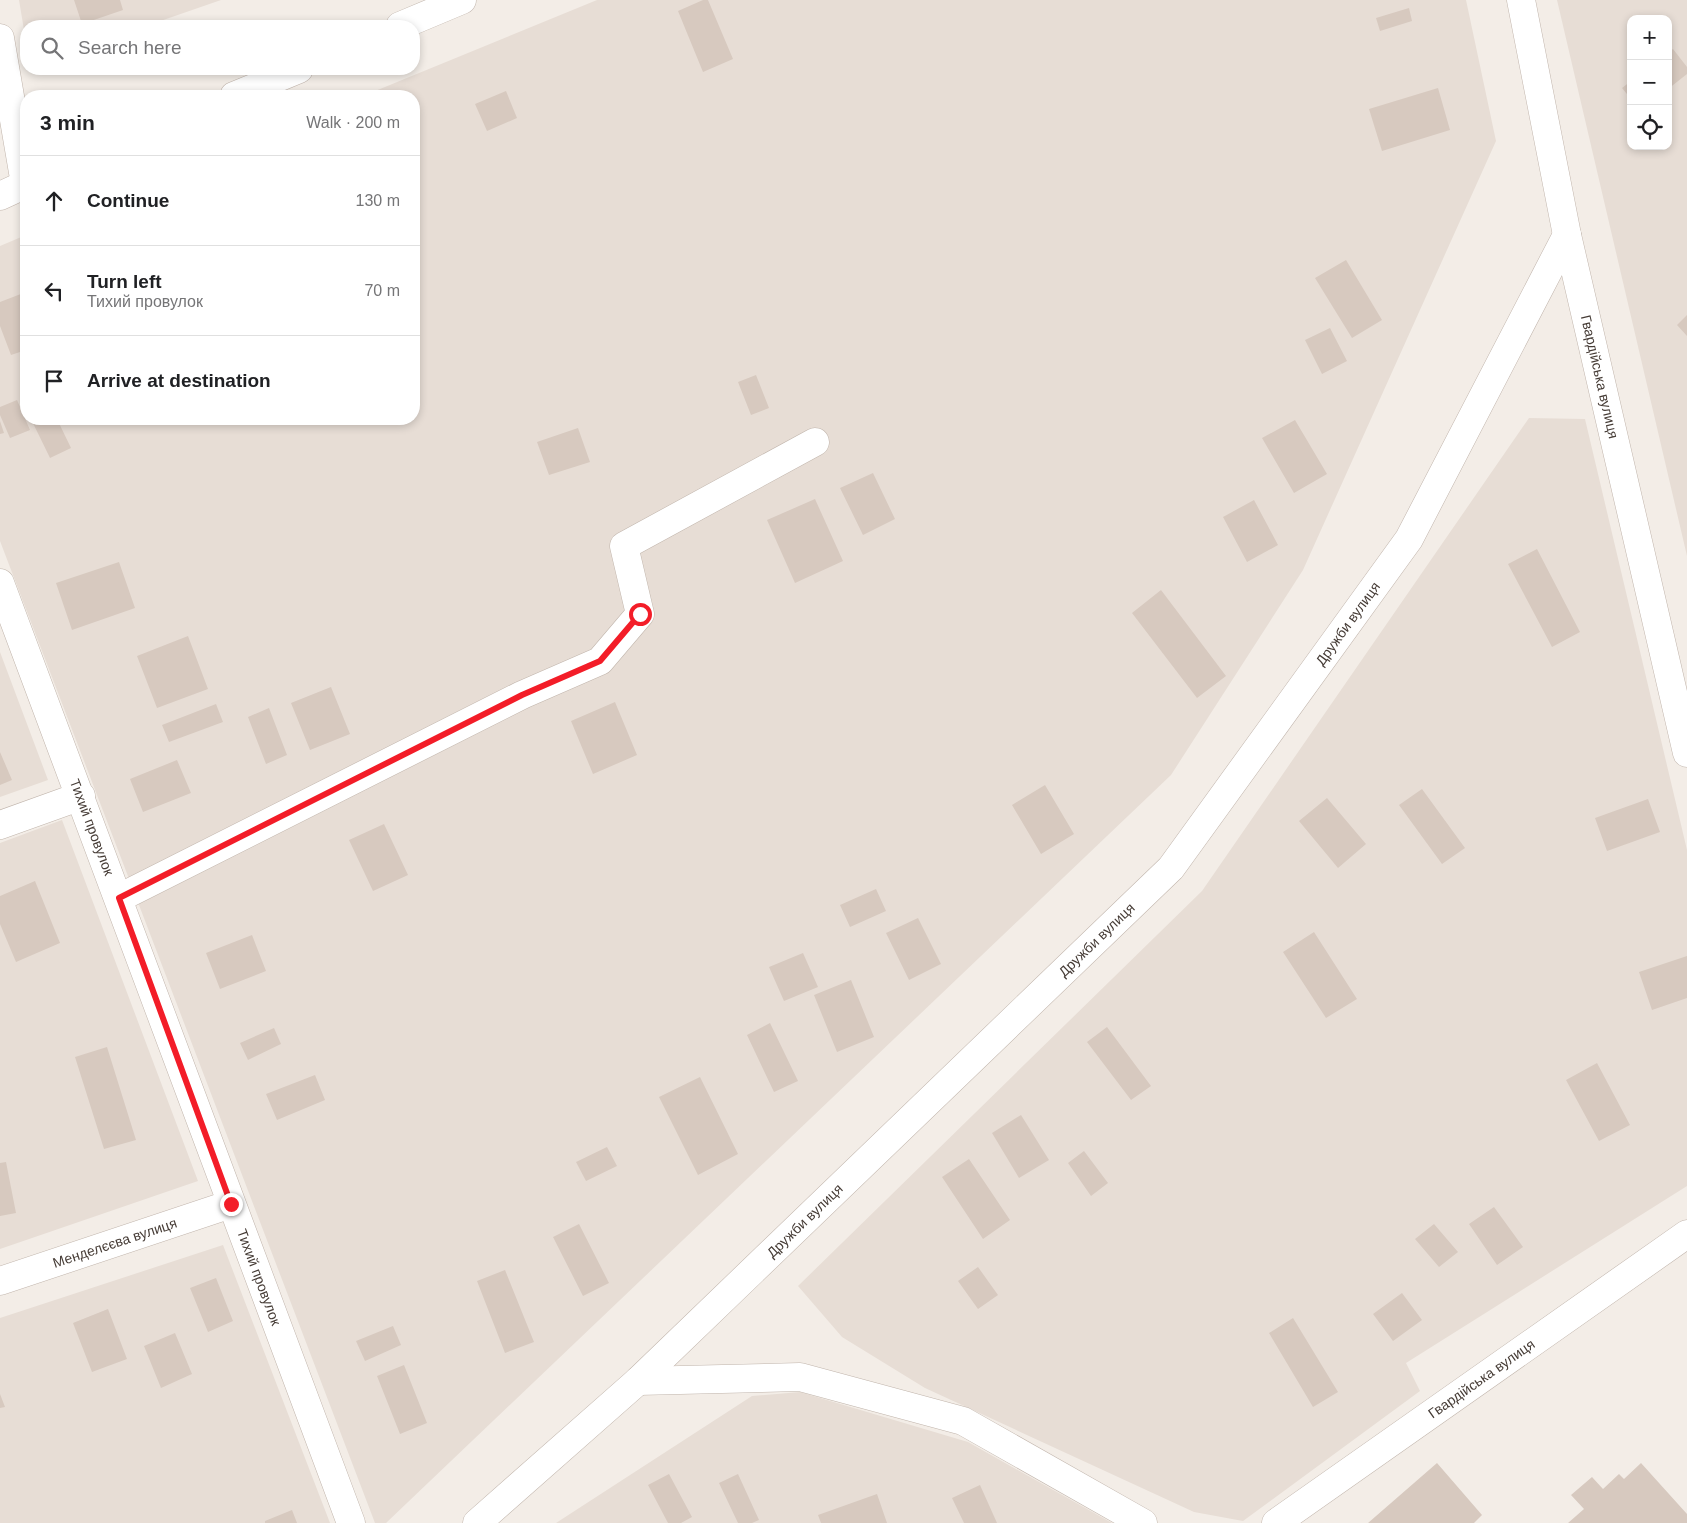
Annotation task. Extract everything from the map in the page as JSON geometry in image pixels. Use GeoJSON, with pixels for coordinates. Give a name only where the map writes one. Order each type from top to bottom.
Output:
{"type":"FeatureCollection","features":[{"type":"Feature","properties":{"kind":"street"},"geometry":{"type":"LineString","coordinates":[[414,20],[462,0]]}},
{"type":"Feature","properties":{"kind":"street","name":"Гвардійська вулиця"},"geometry":{"type":"LineString","coordinates":[[1521,0],[1567,235],[1687,753]]}},
{"type":"Feature","properties":{"kind":"street"},"geometry":{"type":"LineString","coordinates":[[0,38],[20,150]]}},
{"type":"Feature","properties":{"kind":"street"},"geometry":{"type":"LineString","coordinates":[[248,90],[285,75]]}},
{"type":"Feature","properties":{"kind":"street"},"geometry":{"type":"LineString","coordinates":[[0,196],[20,187]]}},
{"type":"Feature","properties":{"kind":"street","name":"Дружби вулиця"},"geometry":{"type":"LineString","coordinates":[[477,1523],[638,1381],[1170,868],[1409,539],[1567,235]]}},
{"type":"Feature","properties":{"kind":"street"},"geometry":{"type":"LineString","coordinates":[[119,898],[522,695],[600,661],[640,614],[624,546],[815,442]]}},
{"type":"Feature","properties":{"kind":"street","name":"Тихий провулок"},"geometry":{"type":"LineString","coordinates":[[0,583],[351,1523]]}},
{"type":"Feature","properties":{"kind":"street"},"geometry":{"type":"LineString","coordinates":[[0,825],[81,796]]}},
{"type":"Feature","properties":{"kind":"street","name":"Менделєєва вулиця"},"geometry":{"type":"LineString","coordinates":[[0,1282],[231,1204]]}},
{"type":"Feature","properties":{"kind":"street","name":"Гвардійська вулиця"},"geometry":{"type":"LineString","coordinates":[[1276,1523],[1687,1234]]}},
{"type":"Feature","properties":{"kind":"street"},"geometry":{"type":"LineString","coordinates":[[638,1381],[800,1377],[963,1421],[1143,1523]]}},
{"type":"Feature","properties":{"kind":"shaded area"},"geometry":{"type":"Polygon","coordinates":[[[19,0],[221,0],[163,20],[22,20],[19,0]]]}},
{"type":"Feature","properties":{"kind":"shaded area"},"geometry":{"type":"Polygon","coordinates":[[[597,0],[1466,0],[1496,141],[1303,570],[1171,775],[386,1523],[375,1523],[0,541],[0,246],[20,238],[20,425],[420,425],[420,90],[378,90],[414,75],[420,75],[420,73],[597,0]]]}},
{"type":"Feature","properties":{"kind":"shaded area"},"geometry":{"type":"Polygon","coordinates":[[[1557,0],[1687,0],[1687,556],[1557,0]]]}},
{"type":"Feature","properties":{"kind":"shaded area"},"geometry":{"type":"Polygon","coordinates":[[[1529,418],[1585,419],[1687,850],[1687,1186],[1406,1363],[1420,1391],[1243,1521],[1194,1512],[925,1388],[842,1337],[798,1286],[1202,891],[1529,418]]]}},
{"type":"Feature","properties":{"kind":"shaded area"},"geometry":{"type":"Polygon","coordinates":[[[0,652],[48,780],[0,797],[0,652]]]}},
{"type":"Feature","properties":{"kind":"shaded area"},"geometry":{"type":"Polygon","coordinates":[[[62,820],[198,1181],[0,1249],[0,843],[62,820]]]}},
{"type":"Feature","properties":{"kind":"shaded area"},"geometry":{"type":"Polygon","coordinates":[[[223,1245],[330,1523],[0,1523],[0,1318],[223,1245]]]}},
{"type":"Feature","properties":{"kind":"shaded area"},"geometry":{"type":"Polygon","coordinates":[[[800,1392],[968,1442],[1112,1523],[556,1523],[752,1396],[800,1392]]]}},
{"type":"Feature","properties":{"kind":"building"},"geometry":{"type":"Polygon","coordinates":[[[74,0],[120,0],[123,10],[94,20],[81,20],[74,0]]]}},
{"type":"Feature","properties":{"kind":"building"},"geometry":{"type":"Polygon","coordinates":[[[703,0],[708,0],[733,59],[703,72],[678,11],[703,0]]]}},
{"type":"Feature","properties":{"kind":"building"},"geometry":{"type":"Polygon","coordinates":[[[1409,8],[1412,21],[1380,31],[1376,18],[1409,8]]]}},
{"type":"Feature","properties":{"kind":"building"},"geometry":{"type":"Polygon","coordinates":[[[1672,50],[1687,67],[1687,74],[1672,86],[1672,60],[1672,50]]]}},
{"type":"Feature","properties":{"kind":"building"},"geometry":{"type":"Polygon","coordinates":[[[1627,84],[1627,94],[1622,88],[1627,84]]]}},
{"type":"Feature","properties":{"kind":"building"},"geometry":{"type":"Polygon","coordinates":[[[1438,88],[1450,130],[1382,151],[1369,109],[1438,88]]]}},
{"type":"Feature","properties":{"kind":"building"},"geometry":{"type":"Polygon","coordinates":[[[506,91],[517,118],[487,131],[475,104],[506,91]]]}},
{"type":"Feature","properties":{"kind":"building"},"geometry":{"type":"Polygon","coordinates":[[[1346,260],[1382,320],[1352,338],[1315,278],[1346,260]]]}},
{"type":"Feature","properties":{"kind":"building"},"geometry":{"type":"Polygon","coordinates":[[[20,294],[20,352],[11,355],[0,326],[0,302],[20,294]]]}},
{"type":"Feature","properties":{"kind":"building"},"geometry":{"type":"Polygon","coordinates":[[[1687,315],[1687,336],[1677,325],[1687,315]]]}},
{"type":"Feature","properties":{"kind":"building"},"geometry":{"type":"Polygon","coordinates":[[[1330,328],[1347,361],[1322,374],[1305,340],[1330,328]]]}},
{"type":"Feature","properties":{"kind":"building"},"geometry":{"type":"Polygon","coordinates":[[[756,375],[769,408],[751,415],[738,382],[756,375]]]}},
{"type":"Feature","properties":{"kind":"building"},"geometry":{"type":"Polygon","coordinates":[[[17,400],[20,407],[20,425],[28,425],[30,430],[10,438],[0,415],[0,407],[17,400]]]}},
{"type":"Feature","properties":{"kind":"building"},"geometry":{"type":"Polygon","coordinates":[[[1295,420],[1327,474],[1294,493],[1262,438],[1295,420]]]}},
{"type":"Feature","properties":{"kind":"building"},"geometry":{"type":"Polygon","coordinates":[[[0,421],[4,433],[0,434],[0,421]]]}},
{"type":"Feature","properties":{"kind":"building"},"geometry":{"type":"Polygon","coordinates":[[[34,425],[60,425],[71,448],[50,458],[34,425]]]}},
{"type":"Feature","properties":{"kind":"building"},"geometry":{"type":"Polygon","coordinates":[[[578,428],[590,462],[549,475],[537,442],[578,428]]]}},
{"type":"Feature","properties":{"kind":"building"},"geometry":{"type":"Polygon","coordinates":[[[873,473],[895,519],[863,535],[840,488],[873,473]]]}},
{"type":"Feature","properties":{"kind":"building"},"geometry":{"type":"Polygon","coordinates":[[[815,499],[843,561],[795,583],[767,520],[815,499]]]}},
{"type":"Feature","properties":{"kind":"building"},"geometry":{"type":"Polygon","coordinates":[[[1254,500],[1278,545],[1247,562],[1223,517],[1254,500]]]}},
{"type":"Feature","properties":{"kind":"building"},"geometry":{"type":"Polygon","coordinates":[[[1537,549],[1580,632],[1552,647],[1508,564],[1537,549]]]}},
{"type":"Feature","properties":{"kind":"building"},"geometry":{"type":"Polygon","coordinates":[[[119,562],[135,608],[72,630],[56,583],[119,562]]]}},
{"type":"Feature","properties":{"kind":"building"},"geometry":{"type":"Polygon","coordinates":[[[1161,590],[1226,676],[1197,698],[1132,613],[1161,590]]]}},
{"type":"Feature","properties":{"kind":"building"},"geometry":{"type":"Polygon","coordinates":[[[188,636],[208,689],[157,708],[137,656],[188,636]]]}},
{"type":"Feature","properties":{"kind":"building"},"geometry":{"type":"Polygon","coordinates":[[[331,687],[350,734],[310,750],[291,703],[331,687]]]}},
{"type":"Feature","properties":{"kind":"building"},"geometry":{"type":"Polygon","coordinates":[[[615,702],[637,755],[593,774],[571,721],[615,702]]]}},
{"type":"Feature","properties":{"kind":"building"},"geometry":{"type":"Polygon","coordinates":[[[216,704],[223,722],[169,742],[162,725],[216,704]]]}},
{"type":"Feature","properties":{"kind":"building"},"geometry":{"type":"Polygon","coordinates":[[[269,708],[287,755],[266,764],[248,717],[269,708]]]}},
{"type":"Feature","properties":{"kind":"building"},"geometry":{"type":"Polygon","coordinates":[[[0,752],[12,780],[0,785],[0,752]]]}},
{"type":"Feature","properties":{"kind":"building"},"geometry":{"type":"Polygon","coordinates":[[[177,760],[191,793],[143,812],[130,779],[177,760]]]}},
{"type":"Feature","properties":{"kind":"building"},"geometry":{"type":"Polygon","coordinates":[[[1045,785],[1074,834],[1041,854],[1012,805],[1045,785]]]}},
{"type":"Feature","properties":{"kind":"building"},"geometry":{"type":"Polygon","coordinates":[[[1422,789],[1465,848],[1442,864],[1399,805],[1422,789]]]}},
{"type":"Feature","properties":{"kind":"building"},"geometry":{"type":"Polygon","coordinates":[[[1327,798],[1366,844],[1338,868],[1299,821],[1327,798]]]}},
{"type":"Feature","properties":{"kind":"building"},"geometry":{"type":"Polygon","coordinates":[[[1648,799],[1660,832],[1607,851],[1595,818],[1648,799]]]}},
{"type":"Feature","properties":{"kind":"building"},"geometry":{"type":"Polygon","coordinates":[[[384,824],[408,875],[373,891],[349,840],[384,824]]]}},
{"type":"Feature","properties":{"kind":"building"},"geometry":{"type":"Polygon","coordinates":[[[35,881],[60,943],[16,962],[0,924],[0,896],[35,881]]]}},
{"type":"Feature","properties":{"kind":"building"},"geometry":{"type":"Polygon","coordinates":[[[876,889],[886,911],[850,927],[840,905],[876,889]]]}},
{"type":"Feature","properties":{"kind":"building"},"geometry":{"type":"Polygon","coordinates":[[[918,918],[941,964],[909,980],[886,933],[918,918]]]}},
{"type":"Feature","properties":{"kind":"building"},"geometry":{"type":"Polygon","coordinates":[[[1314,932],[1357,999],[1326,1018],[1283,952],[1314,932]]]}},
{"type":"Feature","properties":{"kind":"building"},"geometry":{"type":"Polygon","coordinates":[[[252,935],[266,971],[220,989],[206,953],[252,935]]]}},
{"type":"Feature","properties":{"kind":"building"},"geometry":{"type":"Polygon","coordinates":[[[803,953],[818,987],[784,1001],[769,967],[803,953]]]}},
{"type":"Feature","properties":{"kind":"building"},"geometry":{"type":"Polygon","coordinates":[[[1687,956],[1687,998],[1652,1010],[1639,972],[1687,956]]]}},
{"type":"Feature","properties":{"kind":"building"},"geometry":{"type":"Polygon","coordinates":[[[851,980],[874,1037],[837,1052],[814,995],[851,980]]]}},
{"type":"Feature","properties":{"kind":"building"},"geometry":{"type":"Polygon","coordinates":[[[770,1023],[798,1081],[774,1092],[747,1035],[770,1023]]]}},
{"type":"Feature","properties":{"kind":"building"},"geometry":{"type":"Polygon","coordinates":[[[1107,1027],[1151,1086],[1131,1100],[1087,1042],[1107,1027]]]}},
{"type":"Feature","properties":{"kind":"building"},"geometry":{"type":"Polygon","coordinates":[[[274,1028],[281,1044],[248,1060],[240,1043],[274,1028]]]}},
{"type":"Feature","properties":{"kind":"building"},"geometry":{"type":"Polygon","coordinates":[[[107,1047],[136,1140],[104,1149],[75,1057],[107,1047]]]}},
{"type":"Feature","properties":{"kind":"building"},"geometry":{"type":"Polygon","coordinates":[[[1597,1063],[1630,1125],[1599,1141],[1566,1080],[1597,1063]]]}},
{"type":"Feature","properties":{"kind":"building"},"geometry":{"type":"Polygon","coordinates":[[[315,1075],[325,1100],[277,1120],[266,1094],[315,1075]]]}},
{"type":"Feature","properties":{"kind":"building"},"geometry":{"type":"Polygon","coordinates":[[[700,1077],[738,1154],[698,1175],[659,1097],[700,1077]]]}},
{"type":"Feature","properties":{"kind":"building"},"geometry":{"type":"Polygon","coordinates":[[[1021,1115],[1049,1160],[1019,1178],[992,1133],[1021,1115]]]}},
{"type":"Feature","properties":{"kind":"building"},"geometry":{"type":"Polygon","coordinates":[[[607,1147],[617,1166],[586,1181],[576,1162],[607,1147]]]}},
{"type":"Feature","properties":{"kind":"building"},"geometry":{"type":"Polygon","coordinates":[[[1084,1151],[1108,1183],[1091,1196],[1068,1163],[1084,1151]]]}},
{"type":"Feature","properties":{"kind":"building"},"geometry":{"type":"Polygon","coordinates":[[[969,1159],[1010,1220],[983,1239],[942,1177],[969,1159]]]}},
{"type":"Feature","properties":{"kind":"building"},"geometry":{"type":"Polygon","coordinates":[[[6,1162],[16,1213],[0,1216],[0,1163],[6,1162]]]}},
{"type":"Feature","properties":{"kind":"building"},"geometry":{"type":"Polygon","coordinates":[[[1494,1207],[1523,1247],[1497,1265],[1469,1224],[1494,1207]]]}},
{"type":"Feature","properties":{"kind":"building"},"geometry":{"type":"Polygon","coordinates":[[[579,1224],[609,1283],[583,1296],[553,1237],[579,1224]]]}},
{"type":"Feature","properties":{"kind":"building"},"geometry":{"type":"Polygon","coordinates":[[[1434,1224],[1458,1252],[1439,1267],[1415,1239],[1434,1224]]]}},
{"type":"Feature","properties":{"kind":"building"},"geometry":{"type":"Polygon","coordinates":[[[978,1267],[998,1295],[978,1309],[958,1281],[978,1267]]]}},
{"type":"Feature","properties":{"kind":"building"},"geometry":{"type":"Polygon","coordinates":[[[505,1270],[534,1342],[505,1353],[477,1281],[505,1270]]]}},
{"type":"Feature","properties":{"kind":"building"},"geometry":{"type":"Polygon","coordinates":[[[216,1278],[233,1321],[208,1332],[190,1288],[216,1278]]]}},
{"type":"Feature","properties":{"kind":"building"},"geometry":{"type":"Polygon","coordinates":[[[1402,1293],[1422,1320],[1393,1341],[1373,1314],[1402,1293]]]}},
{"type":"Feature","properties":{"kind":"building"},"geometry":{"type":"Polygon","coordinates":[[[108,1309],[127,1359],[92,1372],[73,1323],[108,1309]]]}},
{"type":"Feature","properties":{"kind":"building"},"geometry":{"type":"Polygon","coordinates":[[[1293,1318],[1338,1392],[1313,1407],[1269,1333],[1293,1318]]]}},
{"type":"Feature","properties":{"kind":"building"},"geometry":{"type":"Polygon","coordinates":[[[393,1326],[401,1345],[365,1361],[356,1341],[393,1326]]]}},
{"type":"Feature","properties":{"kind":"building"},"geometry":{"type":"Polygon","coordinates":[[[175,1333],[192,1374],[161,1388],[144,1346],[175,1333]]]}},
{"type":"Feature","properties":{"kind":"building"},"geometry":{"type":"Polygon","coordinates":[[[404,1365],[427,1423],[400,1434],[377,1376],[404,1365]]]}},
{"type":"Feature","properties":{"kind":"building"},"geometry":{"type":"Polygon","coordinates":[[[0,1394],[5,1407],[0,1408],[0,1394]]]}},
{"type":"Feature","properties":{"kind":"building"},"geometry":{"type":"Polygon","coordinates":[[[1437,1463],[1482,1515],[1474,1523],[1368,1523],[1437,1463]]]}},
{"type":"Feature","properties":{"kind":"building"},"geometry":{"type":"Polygon","coordinates":[[[1641,1463],[1687,1514],[1687,1523],[1568,1523],[1584,1509],[1571,1495],[1592,1477],[1603,1489],[1619,1474],[1624,1479],[1641,1463]]]}},
{"type":"Feature","properties":{"kind":"building"},"geometry":{"type":"Polygon","coordinates":[[[669,1474],[692,1517],[681,1523],[668,1523],[648,1485],[669,1474]]]}},
{"type":"Feature","properties":{"kind":"building"},"geometry":{"type":"Polygon","coordinates":[[[738,1474],[759,1520],[752,1523],[738,1523],[719,1483],[738,1474]]]}},
{"type":"Feature","properties":{"kind":"building"},"geometry":{"type":"Polygon","coordinates":[[[980,1485],[997,1523],[964,1523],[952,1498],[980,1485]]]}},
{"type":"Feature","properties":{"kind":"building"},"geometry":{"type":"Polygon","coordinates":[[[877,1494],[887,1523],[821,1523],[818,1515],[877,1494]]]}},
{"type":"Feature","properties":{"kind":"building"},"geometry":{"type":"Polygon","coordinates":[[[292,1510],[297,1523],[265,1523],[265,1521],[292,1510]]]}},
{"type":"Feature","properties":{"kind":"route"},"geometry":{"type":"LineString","coordinates":[[231,1204],[119,898],[522,695],[600,661],[640,614]]}}]}
